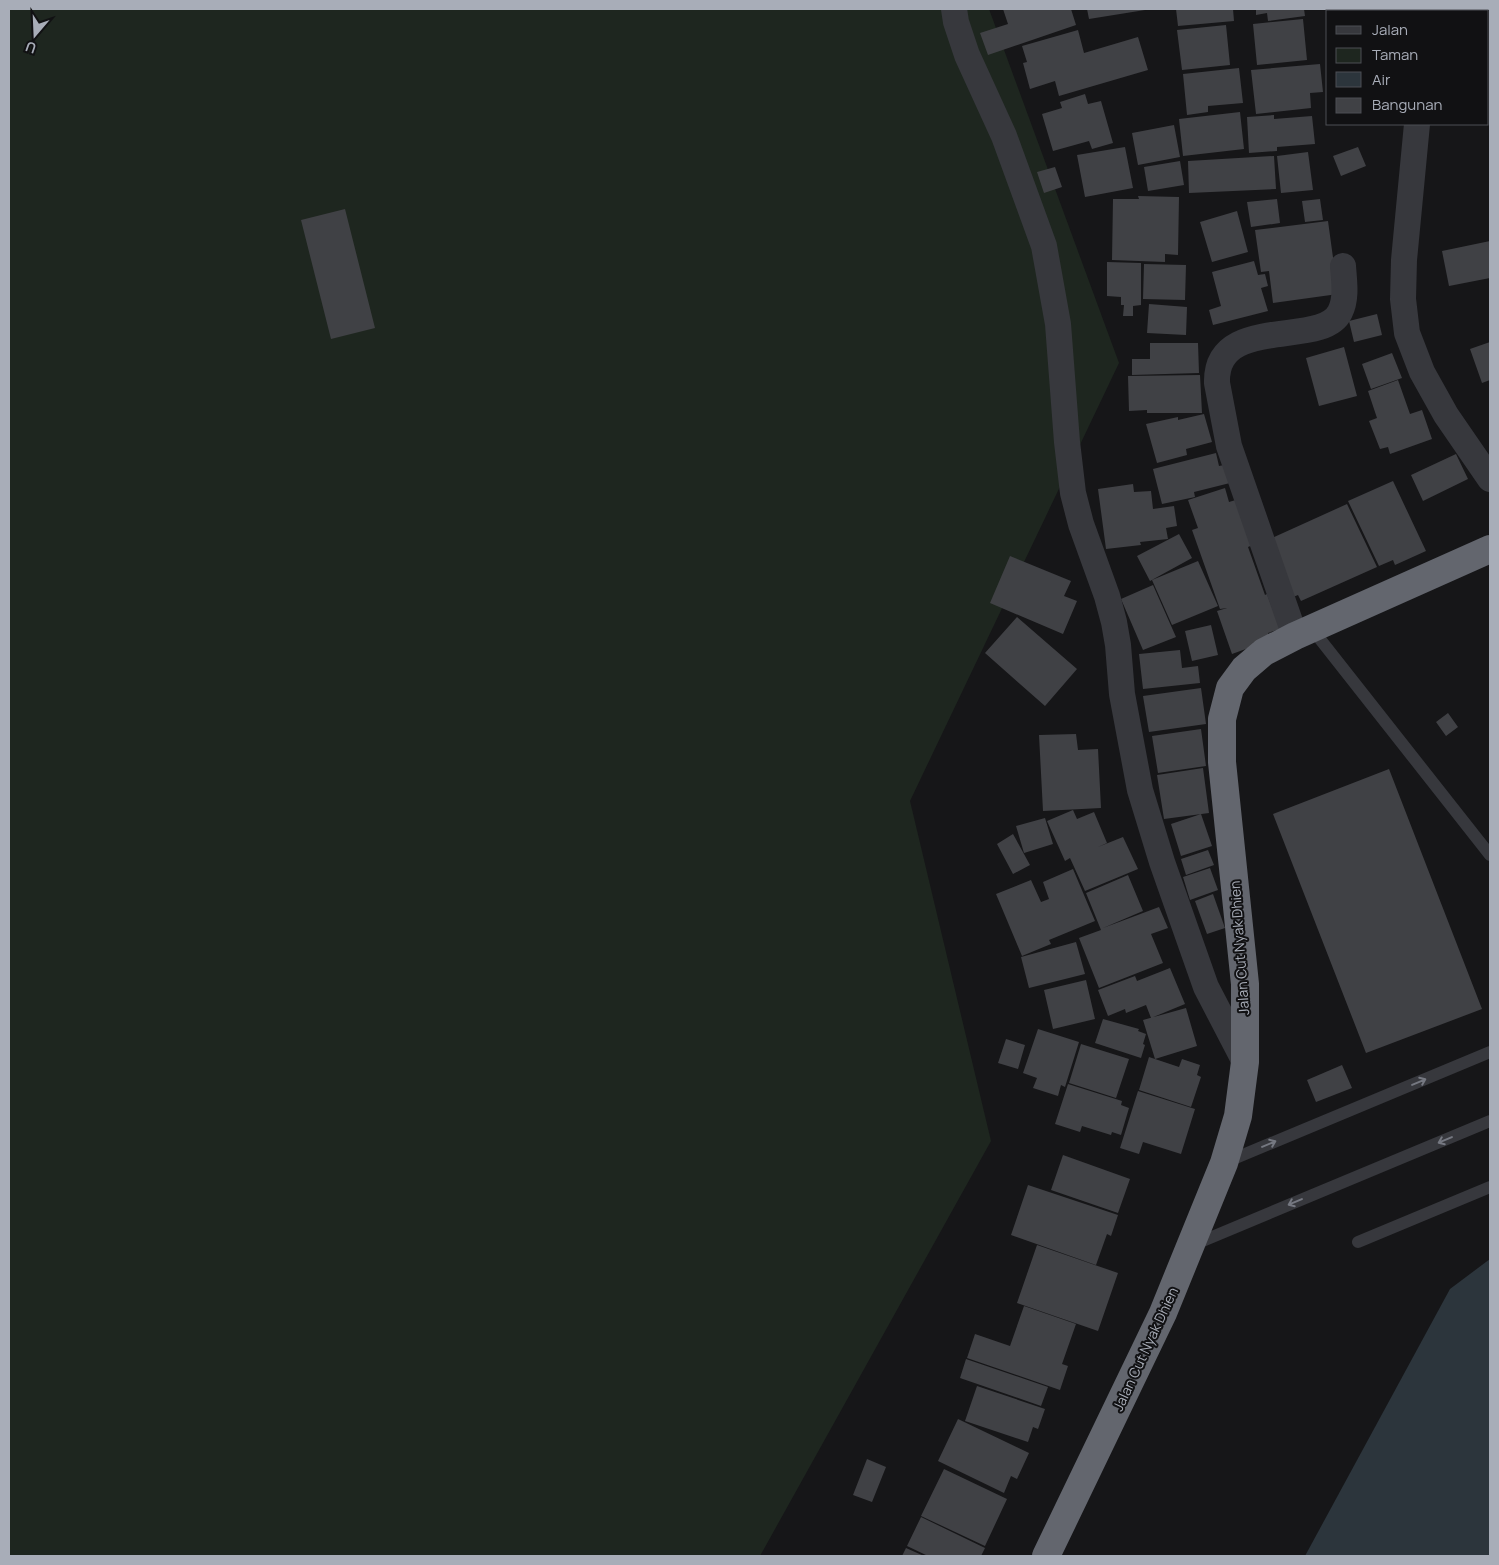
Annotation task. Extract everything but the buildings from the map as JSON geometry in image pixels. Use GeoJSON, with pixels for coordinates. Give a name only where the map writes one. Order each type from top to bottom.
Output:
{"type":"FeatureCollection","features":[{"type":"Feature","properties":{"kind":"highway","name":"Jalan Cut Nyak Dhien"},"geometry":{"type":"LineString","coordinates":[[1046,1556],[1163,1313],[1224,1163],[1238,1116],[1245,1062],[1245,984],[1222,762],[1222,719],[1230,688],[1244,669],[1264,652],[1490,549]]}},
{"type":"Feature","properties":{"kind":"street"},"geometry":{"type":"LineString","coordinates":[[954,9],[956,22],[967,55],[1004,136],[1044,246],[1058,324],[1073,493],[1081,524],[1107,596],[1114,622],[1122,694],[1140,790],[1162,862],[1206,987],[1245,1062]]}},
{"type":"Feature","properties":{"kind":"street"},"geometry":{"type":"LineString","coordinates":[[1417,125],[1402,299],[1407,332],[1422,372],[1446,415],[1490,480]]}},
{"type":"Feature","properties":{"kind":"street"},"geometry":{"type":"LineString","coordinates":[[1304,633],[1228,446],[1216,374],[1220,362],[1239,343],[1271,334],[1319,328],[1331,323],[1340,312],[1344,297],[1343,266]]}},
{"type":"Feature","properties":{"kind":"lane"},"geometry":{"type":"LineString","coordinates":[[1304,633],[1490,855]]}},
{"type":"Feature","properties":{"kind":"lane"},"geometry":{"type":"LineString","coordinates":[[1224,1163],[1490,1052]]}},
{"type":"Feature","properties":{"kind":"lane"},"geometry":{"type":"LineString","coordinates":[[1191,1246],[1490,1121]]}},
{"type":"Feature","properties":{"kind":"lane"},"geometry":{"type":"LineString","coordinates":[[1358,1242],[1490,1187]]}},
{"type":"Feature","properties":{"kind":"green space"},"geometry":{"type":"Polygon","coordinates":[[[9,9],[989,9],[1119,363],[910,801],[991,1141],[760,1556],[9,1556],[9,9]]]}},
{"type":"Feature","properties":{"kind":"water"},"geometry":{"type":"Polygon","coordinates":[[[1490,1259],[1490,1556],[1305,1556],[1450,1289],[1490,1259]]]}}]}
